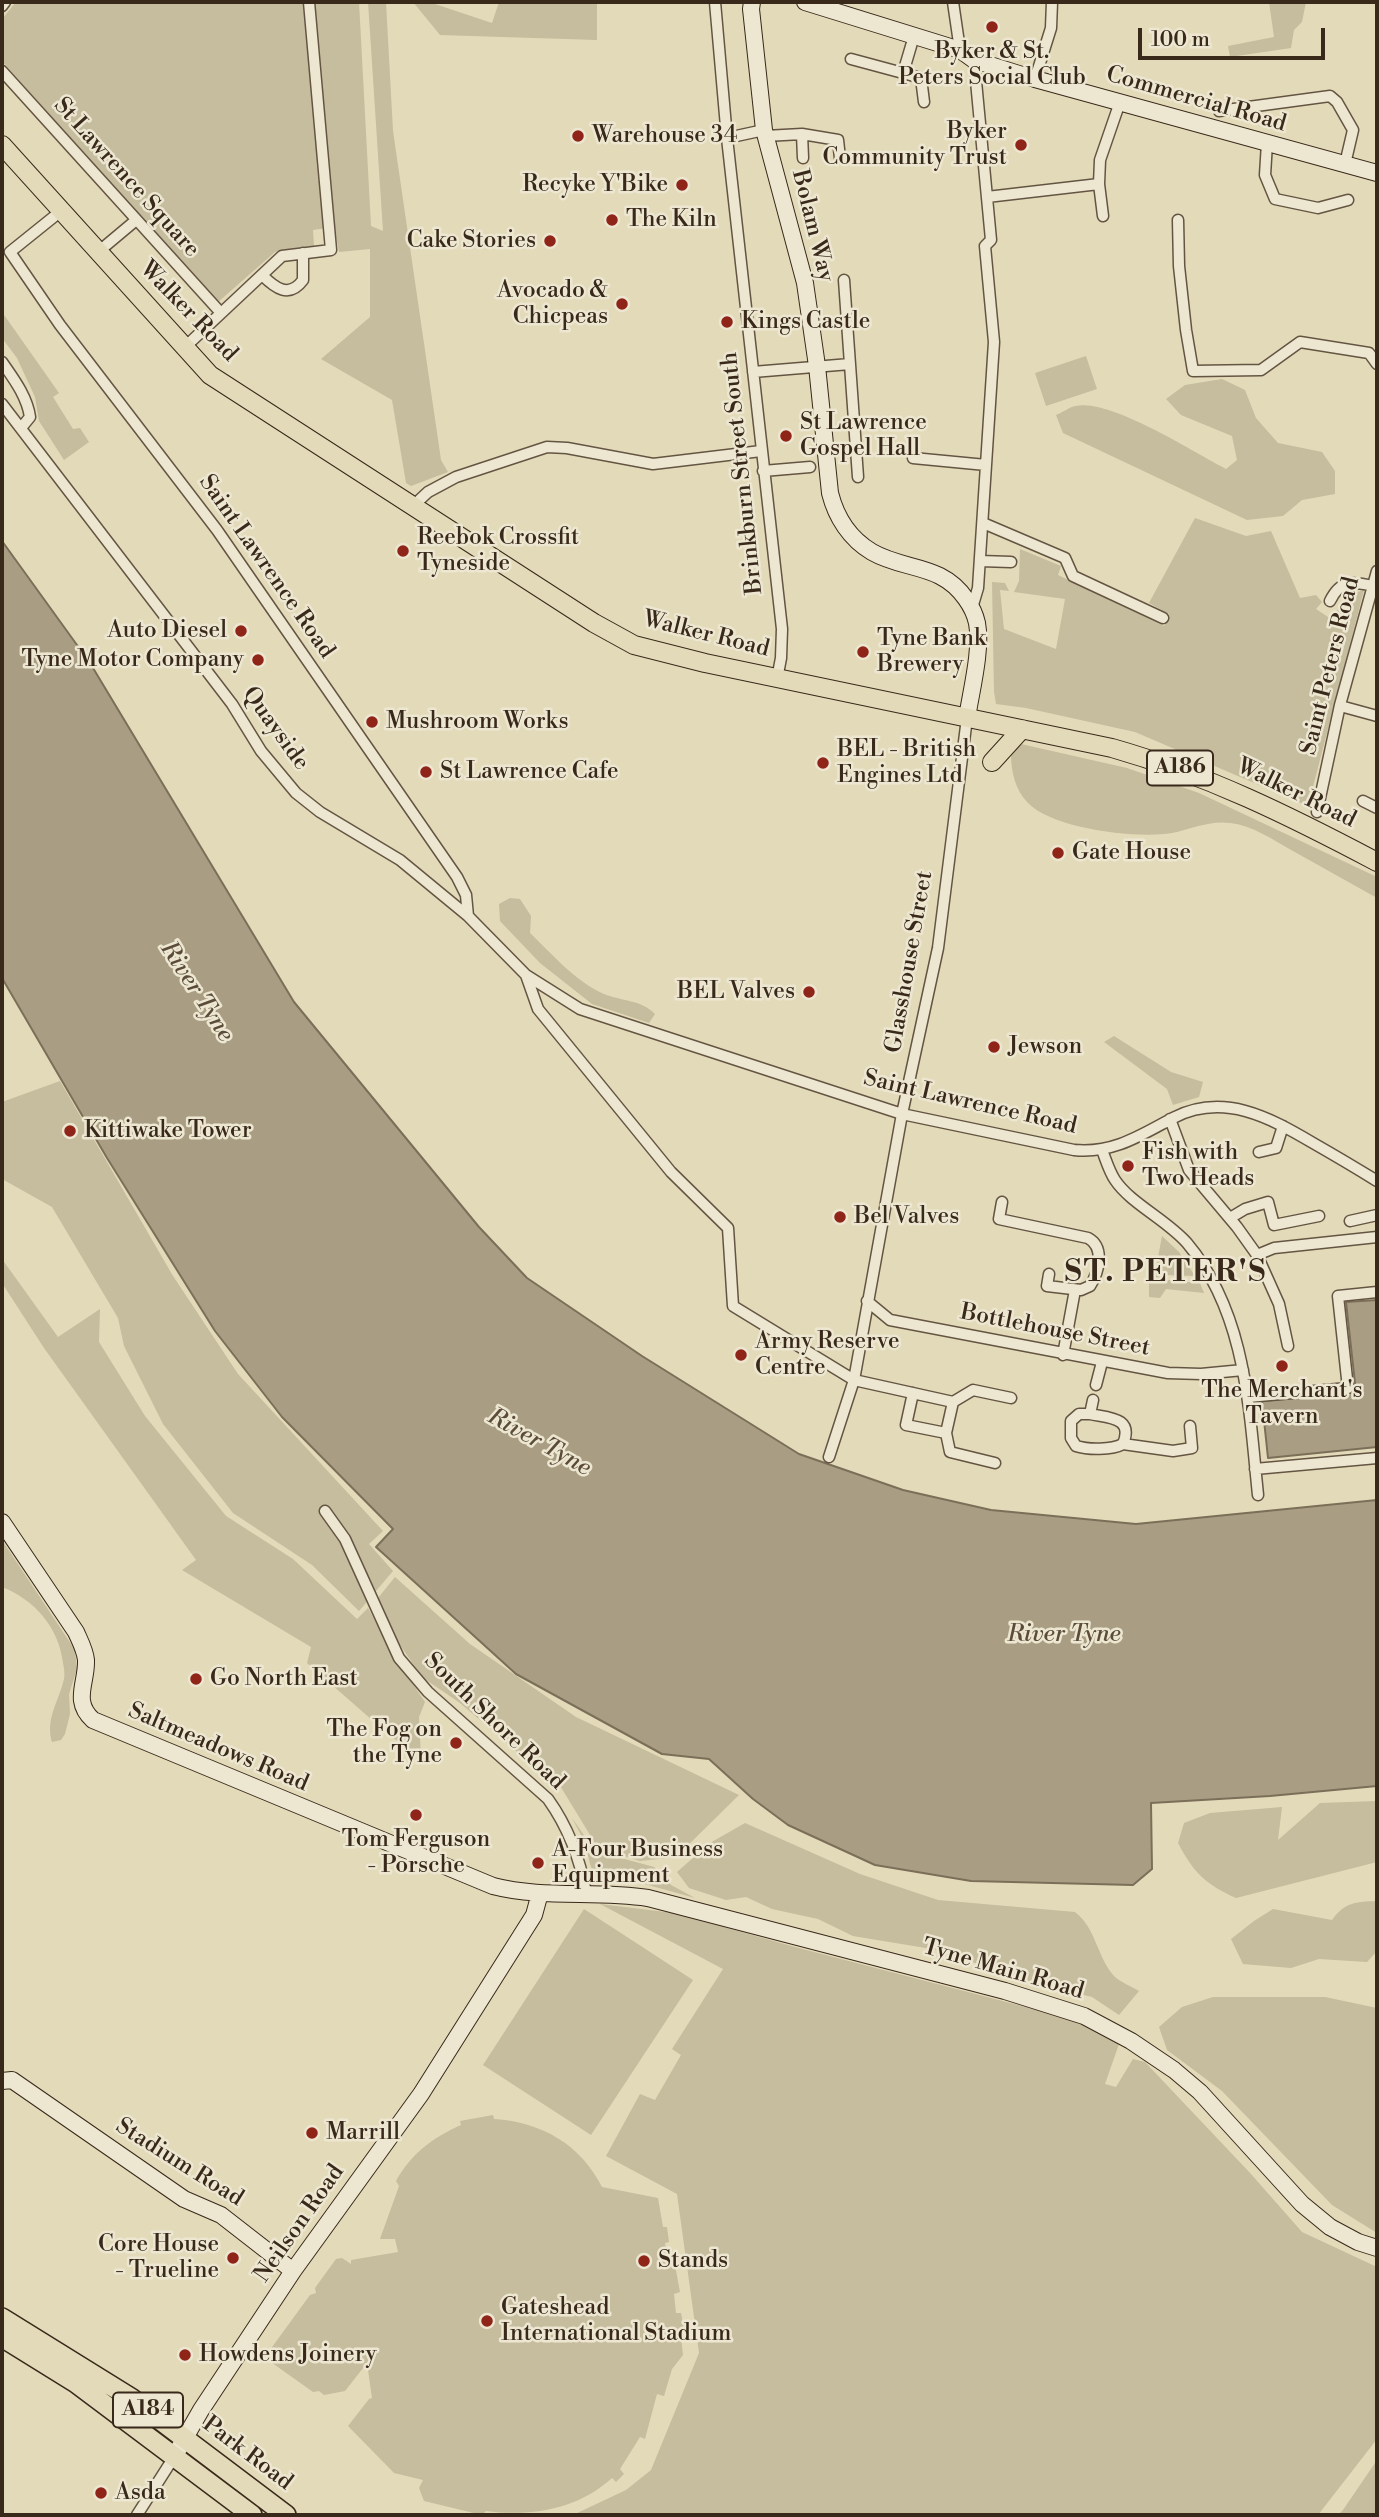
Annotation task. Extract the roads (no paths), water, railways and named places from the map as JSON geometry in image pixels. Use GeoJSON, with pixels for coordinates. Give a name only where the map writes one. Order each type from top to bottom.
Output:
{"type":"FeatureCollection","features":[{"type":"Feature","properties":{"kind":"highway","name":"Park Road"},"geometry":{"type":"LineString","coordinates":[[2,2318],[131,2398],[286,2515]]}},
{"type":"Feature","properties":{"kind":"highway","name":"Park Road"},"geometry":{"type":"LineString","coordinates":[[2,2337],[76,2383],[252,2515]]}},
{"type":"Feature","properties":{"kind":"main road","name":"Walker Road"},"geometry":{"type":"LineString","coordinates":[[2,145],[210,375],[583,616],[635,645],[777,679],[1112,748],[1165,763],[1233,789],[1377,862]]}},
{"type":"Feature","properties":{"kind":"main road"},"geometry":{"type":"LineString","coordinates":[[992,762],[1022,729]]}},
{"type":"Feature","properties":{"kind":"street"},"geometry":{"type":"LineString","coordinates":[[2,6],[5,2]]}},
{"type":"Feature","properties":{"kind":"street"},"geometry":{"type":"LineString","coordinates":[[184,348],[282,256],[331,250],[309,2]]}},
{"type":"Feature","properties":{"kind":"street","name":"Brinkburn Street South"},"geometry":{"type":"LineString","coordinates":[[715,2],[752,372],[782,629],[777,679]]}},
{"type":"Feature","properties":{"kind":"street","name":"Bolam Way"},"geometry":{"type":"LineString","coordinates":[[752,2],[765,133],[805,283],[834,508],[846,529],[873,552],[940,575],[952,583],[972,608]]}},
{"type":"Feature","properties":{"kind":"street","name":"Commercial Road"},"geometry":{"type":"LineString","coordinates":[[805,2],[960,50],[974,60],[1035,79],[1377,173]]}},
{"type":"Feature","properties":{"kind":"street"},"geometry":{"type":"LineString","coordinates":[[953,2],[960,50]]}},
{"type":"Feature","properties":{"kind":"street"},"geometry":{"type":"LineString","coordinates":[[1035,79],[1051,28],[1052,2]]}},
{"type":"Feature","properties":{"kind":"street"},"geometry":{"type":"LineString","coordinates":[[904,73],[914,36]]}},
{"type":"Feature","properties":{"kind":"street"},"geometry":{"type":"LineString","coordinates":[[851,59],[920,78],[924,102]]}},
{"type":"Feature","properties":{"kind":"street"},"geometry":{"type":"LineString","coordinates":[[967,718],[978,637],[972,608],[978,588],[994,342],[985,246],[991,240],[974,60]]}},
{"type":"Feature","properties":{"kind":"street","name":"St Lawrence Square"},"geometry":{"type":"LineString","coordinates":[[4,77],[221,313]]}},
{"type":"Feature","properties":{"kind":"street"},"geometry":{"type":"LineString","coordinates":[[1219,111],[1330,96],[1338,102],[1353,130],[1345,164]]}},
{"type":"Feature","properties":{"kind":"street"},"geometry":{"type":"LineString","coordinates":[[1103,216],[1099,184],[1100,160],[1120,102]]}},
{"type":"Feature","properties":{"kind":"street"},"geometry":{"type":"LineString","coordinates":[[727,138],[765,133],[802,134],[838,140],[840,158]]}},
{"type":"Feature","properties":{"kind":"street"},"geometry":{"type":"LineString","coordinates":[[802,134],[803,158]]}},
{"type":"Feature","properties":{"kind":"street"},"geometry":{"type":"LineString","coordinates":[[1267,144],[1265,175],[1275,199],[1318,208],[1348,200]]}},
{"type":"Feature","properties":{"kind":"street"},"geometry":{"type":"LineString","coordinates":[[987,197],[1099,184]]}},
{"type":"Feature","properties":{"kind":"street"},"geometry":{"type":"LineString","coordinates":[[10,252],[61,211]]}},
{"type":"Feature","properties":{"kind":"street"},"geometry":{"type":"LineString","coordinates":[[1178,220],[1185,330],[1193,371],[1261,370],[1300,342],[1368,353],[1377,364]]}},
{"type":"Feature","properties":{"kind":"street"},"geometry":{"type":"LineString","coordinates":[[98,252],[135,221]]}},
{"type":"Feature","properties":{"kind":"street","name":"Saint Lawrence Road"},"geometry":{"type":"LineString","coordinates":[[2,241],[60,325],[217,530],[457,877],[466,895],[468,916]]}},
{"type":"Feature","properties":{"kind":"street"},"geometry":{"type":"LineString","coordinates":[[262,275],[275,288],[284,292],[292,290],[303,280],[303,253]]}},
{"type":"Feature","properties":{"kind":"street"},"geometry":{"type":"LineString","coordinates":[[844,280],[858,477]]}},
{"type":"Feature","properties":{"kind":"street"},"geometry":{"type":"LineString","coordinates":[[2,362],[17,383],[29,410],[30,417],[21,428]]}},
{"type":"Feature","properties":{"kind":"street"},"geometry":{"type":"LineString","coordinates":[[752,372],[850,364]]}},
{"type":"Feature","properties":{"kind":"street","name":"Quayside"},"geometry":{"type":"LineString","coordinates":[[2,404],[232,704],[261,751],[296,793],[320,812],[400,860],[468,916],[526,975],[580,1009]]}},
{"type":"Feature","properties":{"kind":"street"},"geometry":{"type":"LineString","coordinates":[[413,506],[428,492],[456,477],[547,447],[653,464],[761,451]]}},
{"type":"Feature","properties":{"kind":"street"},"geometry":{"type":"LineString","coordinates":[[913,458],[986,465]]}},
{"type":"Feature","properties":{"kind":"street"},"geometry":{"type":"LineString","coordinates":[[763,471],[810,467]]}},
{"type":"Feature","properties":{"kind":"street"},"geometry":{"type":"LineString","coordinates":[[983,523],[1065,558],[1073,576],[1163,618]]}},
{"type":"Feature","properties":{"kind":"street"},"geometry":{"type":"LineString","coordinates":[[980,561],[1012,562]]}},
{"type":"Feature","properties":{"kind":"street","name":"Saint Peters Road"},"geometry":{"type":"LineString","coordinates":[[1317,812],[1340,705],[1372,606],[1377,570]]}},
{"type":"Feature","properties":{"kind":"street"},"geometry":{"type":"LineString","coordinates":[[1329,601],[1335,589],[1354,581],[1373,586]]}},
{"type":"Feature","properties":{"kind":"street"},"geometry":{"type":"LineString","coordinates":[[1344,707],[1377,716]]}},
{"type":"Feature","properties":{"kind":"street","name":"Glasshouse Street"},"geometry":{"type":"LineString","coordinates":[[829,1457],[854,1380],[902,1114],[938,948],[967,718]]}},
{"type":"Feature","properties":{"kind":"street"},"geometry":{"type":"LineString","coordinates":[[1363,801],[1377,808]]}},
{"type":"Feature","properties":{"kind":"street"},"geometry":{"type":"LineString","coordinates":[[526,975],[538,1009],[671,1172],[728,1228],[733,1306],[854,1380],[953,1402],[973,1390],[1011,1398]]}},
{"type":"Feature","properties":{"kind":"street","name":"Saint Lawrence Road"},"geometry":{"type":"LineString","coordinates":[[580,1009],[902,1114],[1074,1150],[1102,1150],[1121,1146],[1190,1110],[1221,1106],[1244,1110],[1283,1126],[1377,1181]]}},
{"type":"Feature","properties":{"kind":"street"},"geometry":{"type":"LineString","coordinates":[[1170,1119],[1189,1170],[1257,1255],[1279,1304],[1289,1346]]}},
{"type":"Feature","properties":{"kind":"street"},"geometry":{"type":"LineString","coordinates":[[1259,1152],[1276,1148],[1283,1126]]}},
{"type":"Feature","properties":{"kind":"street"},"geometry":{"type":"LineString","coordinates":[[1102,1150],[1120,1185],[1175,1231],[1204,1267],[1226,1311],[1248,1397],[1258,1495]]}},
{"type":"Feature","properties":{"kind":"street"},"geometry":{"type":"LineString","coordinates":[[1002,1202],[998,1224],[1093,1241],[1099,1254],[1093,1282],[1086,1289],[1046,1286],[1049,1274]]}},
{"type":"Feature","properties":{"kind":"street"},"geometry":{"type":"LineString","coordinates":[[1230,1218],[1245,1209],[1268,1202],[1274,1224],[1319,1216]]}},
{"type":"Feature","properties":{"kind":"street"},"geometry":{"type":"LineString","coordinates":[[1350,1221],[1377,1215]]}},
{"type":"Feature","properties":{"kind":"street"},"geometry":{"type":"LineString","coordinates":[[1257,1255],[1274,1248],[1377,1237]]}},
{"type":"Feature","properties":{"kind":"street"},"geometry":{"type":"LineString","coordinates":[[1063,1354],[1075,1290]]}},
{"type":"Feature","properties":{"kind":"street"},"geometry":{"type":"LineString","coordinates":[[1248,1397],[1348,1388],[1338,1296],[1377,1292]]}},
{"type":"Feature","properties":{"kind":"street","name":"Bottlehouse Street"},"geometry":{"type":"LineString","coordinates":[[867,1301],[890,1320],[1102,1362],[1183,1375],[1243,1370]]}},
{"type":"Feature","properties":{"kind":"street"},"geometry":{"type":"LineString","coordinates":[[1096,1385],[1102,1362]]}},
{"type":"Feature","properties":{"kind":"street"},"geometry":{"type":"LineString","coordinates":[[913,1393],[906,1424],[946,1433]]}},
{"type":"Feature","properties":{"kind":"street"},"geometry":{"type":"LineString","coordinates":[[1090,1414],[1093,1400]]}},
{"type":"Feature","properties":{"kind":"street"},"geometry":{"type":"LineString","coordinates":[[953,1402],[946,1433],[950,1452],[995,1463]]}},
{"type":"Feature","properties":{"kind":"street"},"geometry":{"type":"LineString","coordinates":[[1123,1444],[1127,1433],[1122,1423],[1079,1413],[1070,1422],[1071,1438],[1076,1446],[1116,1447],[1123,1444],[1173,1451],[1192,1448],[1190,1426]]}},
{"type":"Feature","properties":{"kind":"street"},"geometry":{"type":"LineString","coordinates":[[1255,1469],[1377,1458]]}},
{"type":"Feature","properties":{"kind":"street","name":"South Shore Road"},"geometry":{"type":"LineString","coordinates":[[325,1511],[345,1539],[399,1658],[428,1692],[548,1799],[560,1816],[577,1853],[586,1893]]}},
{"type":"Feature","properties":{"kind":"street","name":"Saltmeadows Road"},"geometry":{"type":"LineString","coordinates":[[2,1522],[76,1632],[86,1662],[80,1699],[86,1714],[93,1720],[493,1886],[540,1894]]}},
{"type":"Feature","properties":{"kind":"street","name":"Tyne Main Road"},"geometry":{"type":"LineString","coordinates":[[540,1894],[586,1893],[648,1898],[992,1988],[1084,2016],[1131,2041],[1174,2070],[1200,2092],[1302,2204],[1330,2227],[1358,2242],[1377,2248]]}},
{"type":"Feature","properties":{"kind":"street","name":"Neilson Road"},"geometry":{"type":"LineString","coordinates":[[174,2457],[293,2271],[421,2094],[534,1916],[540,1894]]}},
{"type":"Feature","properties":{"kind":"street","name":"Stadium Road"},"geometry":{"type":"LineString","coordinates":[[2,2081],[12,2080],[184,2199],[221,2215],[293,2271]]}},
{"type":"Feature","properties":{"kind":"street"},"geometry":{"type":"LineString","coordinates":[[137,2515],[174,2457]]}},
{"type":"Feature","properties":{"kind":"water","name":"River Tyne"},"geometry":{"type":"Polygon","coordinates":[[[2,541],[90,663],[294,1002],[479,1227],[527,1278],[642,1356],[799,1454],[903,1490],[991,1510],[1136,1524],[1377,1500],[1377,1786],[1151,1803],[1152,1869],[1133,1885],[971,1881],[875,1865],[788,1825],[753,1799],[709,1759],[662,1754],[516,1674],[376,1547],[393,1529],[282,1417],[215,1331],[107,1158],[2,978],[2,541]]]}},
{"type":"Feature","properties":{"kind":"water"},"geometry":{"type":"Polygon","coordinates":[[[1377,1300],[1377,1447],[1268,1458],[1262,1401],[1356,1392],[1346,1302],[1377,1300]]]}},
{"type":"Feature","properties":{"kind":"place","name":"Byker & St. Peters Social Club"},"geometry":{"type":"Point","coordinates":[992,27]}},
{"type":"Feature","properties":{"kind":"place","name":"Warehouse 34"},"geometry":{"type":"Point","coordinates":[578,136]}},
{"type":"Feature","properties":{"kind":"place","name":"Byker Community Trust"},"geometry":{"type":"Point","coordinates":[1021,145]}},
{"type":"Feature","properties":{"kind":"place","name":"Recyke Y'Bike"},"geometry":{"type":"Point","coordinates":[682,185]}},
{"type":"Feature","properties":{"kind":"place","name":"The Kiln"},"geometry":{"type":"Point","coordinates":[612,220]}},
{"type":"Feature","properties":{"kind":"place","name":"Cake Stories"},"geometry":{"type":"Point","coordinates":[550,241]}},
{"type":"Feature","properties":{"kind":"place","name":"Avocado & Chicpeas"},"geometry":{"type":"Point","coordinates":[622,304]}},
{"type":"Feature","properties":{"kind":"place","name":"Kings Castle"},"geometry":{"type":"Point","coordinates":[727,322]}},
{"type":"Feature","properties":{"kind":"place","name":"St Lawrence Gospel Hall"},"geometry":{"type":"Point","coordinates":[786,436]}},
{"type":"Feature","properties":{"kind":"place","name":"Reebok Crossfit Tyneside"},"geometry":{"type":"Point","coordinates":[403,551]}},
{"type":"Feature","properties":{"kind":"place","name":"Auto Diesel"},"geometry":{"type":"Point","coordinates":[241,631]}},
{"type":"Feature","properties":{"kind":"place","name":"Tyne Bank Brewery"},"geometry":{"type":"Point","coordinates":[863,652]}},
{"type":"Feature","properties":{"kind":"place","name":"Tyne Motor Company"},"geometry":{"type":"Point","coordinates":[258,660]}},
{"type":"Feature","properties":{"kind":"place","name":"Mushroom Works"},"geometry":{"type":"Point","coordinates":[372,722]}},
{"type":"Feature","properties":{"kind":"place","name":"BEL - British Engines Ltd"},"geometry":{"type":"Point","coordinates":[823,763]}},
{"type":"Feature","properties":{"kind":"place","name":"St Lawrence Cafe"},"geometry":{"type":"Point","coordinates":[426,772]}},
{"type":"Feature","properties":{"kind":"place","name":"Gate House"},"geometry":{"type":"Point","coordinates":[1058,853]}},
{"type":"Feature","properties":{"kind":"place","name":"BEL Valves"},"geometry":{"type":"Point","coordinates":[809,992]}},
{"type":"Feature","properties":{"kind":"place","name":"Jewson"},"geometry":{"type":"Point","coordinates":[994,1047]}},
{"type":"Feature","properties":{"kind":"place","name":"Kittiwake Tower"},"geometry":{"type":"Point","coordinates":[70,1131]}},
{"type":"Feature","properties":{"kind":"place","name":"Fish with Two Heads"},"geometry":{"type":"Point","coordinates":[1128,1166]}},
{"type":"Feature","properties":{"kind":"place","name":"Bel Valves"},"geometry":{"type":"Point","coordinates":[840,1217]}},
{"type":"Feature","properties":{"kind":"place","name":"Army Reserve Centre"},"geometry":{"type":"Point","coordinates":[741,1355]}},
{"type":"Feature","properties":{"kind":"place","name":"The Merchant's Tavern"},"geometry":{"type":"Point","coordinates":[1282,1366]}},
{"type":"Feature","properties":{"kind":"place","name":"Go North East"},"geometry":{"type":"Point","coordinates":[196,1679]}},
{"type":"Feature","properties":{"kind":"place","name":"The Fog on the Tyne"},"geometry":{"type":"Point","coordinates":[456,1743]}},
{"type":"Feature","properties":{"kind":"place","name":"Tom Ferguson - Porsche"},"geometry":{"type":"Point","coordinates":[416,1815]}},
{"type":"Feature","properties":{"kind":"place","name":"A-Four Business Equipment"},"geometry":{"type":"Point","coordinates":[538,1863]}},
{"type":"Feature","properties":{"kind":"place","name":"Marrill"},"geometry":{"type":"Point","coordinates":[312,2133]}},
{"type":"Feature","properties":{"kind":"place","name":"Core House - Trueline"},"geometry":{"type":"Point","coordinates":[233,2258]}},
{"type":"Feature","properties":{"kind":"place","name":"Stands"},"geometry":{"type":"Point","coordinates":[644,2261]}},
{"type":"Feature","properties":{"kind":"place","name":"Gateshead International Stadium"},"geometry":{"type":"Point","coordinates":[487,2321]}},
{"type":"Feature","properties":{"kind":"place","name":"Howdens Joinery"},"geometry":{"type":"Point","coordinates":[185,2355]}},
{"type":"Feature","properties":{"kind":"place","name":"Asda"},"geometry":{"type":"Point","coordinates":[101,2493]}},
{"type":"Feature","properties":{"kind":"district","name":"ST. PETER'S"},"geometry":{"type":"Point","coordinates":[1166,1274]}}]}
